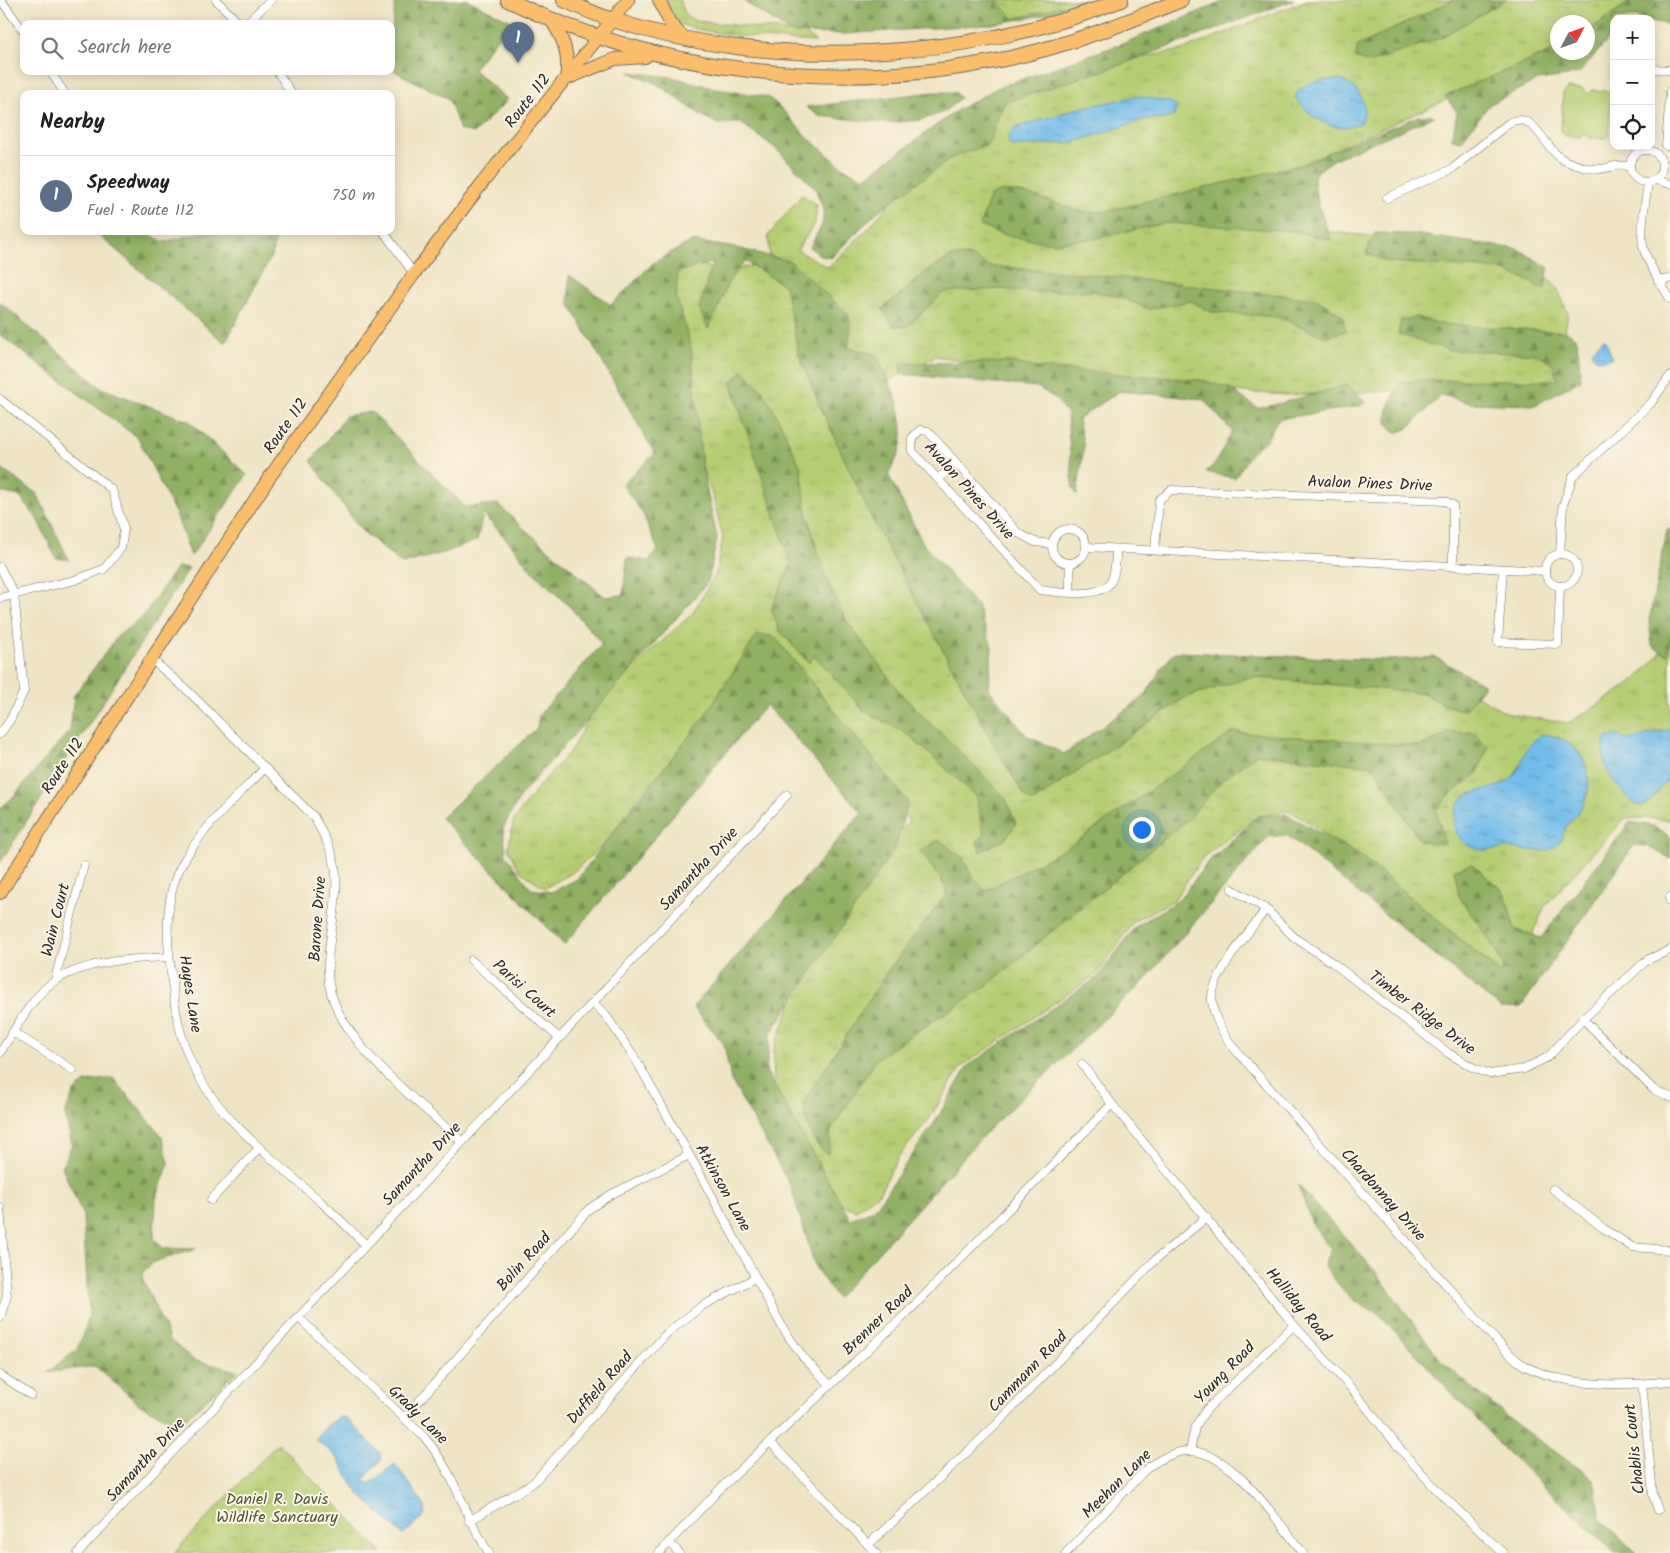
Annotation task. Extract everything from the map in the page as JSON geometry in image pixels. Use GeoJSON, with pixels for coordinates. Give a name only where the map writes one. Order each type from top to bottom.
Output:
{"type":"FeatureCollection","features":[{"type":"Feature","properties":{"kind":"highway"},"geometry":{"type":"LineString","coordinates":[[508,0],[550,19],[680,60],[750,70],[811,74],[872,74],[943,70],[1010,58],[1095,34],[1181,0]]}},
{"type":"Feature","properties":{"kind":"highway"},"geometry":{"type":"LineString","coordinates":[[570,1],[612,20],[684,38],[781,50],[847,53],[919,50],[965,42],[1042,27],[1121,0]]}},
{"type":"Feature","properties":{"kind":"highway"},"geometry":{"type":"LineString","coordinates":[[965,42],[970,65]]}},
{"type":"Feature","properties":{"kind":"main road","name":"Route 112"},"geometry":{"type":"LineString","coordinates":[[0,893],[269,478],[414,274],[491,172],[628,0]]}},
{"type":"Feature","properties":{"kind":"main road"},"geometry":{"type":"LineString","coordinates":[[659,0],[670,23],[684,38]]}},
{"type":"Feature","properties":{"kind":"main road"},"geometry":{"type":"LineString","coordinates":[[550,19],[560,34],[565,47],[568,63],[566,79],[615,59],[645,57],[651,52]]}},
{"type":"Feature","properties":{"kind":"street"},"geometry":{"type":"LineString","coordinates":[[1,0],[20,26]]}},
{"type":"Feature","properties":{"kind":"street"},"geometry":{"type":"LineString","coordinates":[[216,0],[236,20]]}},
{"type":"Feature","properties":{"kind":"street"},"geometry":{"type":"LineString","coordinates":[[249,20],[271,0]]}},
{"type":"Feature","properties":{"kind":"street"},"geometry":{"type":"LineString","coordinates":[[1655,68],[1670,70]]}},
{"type":"Feature","properties":{"kind":"street"},"geometry":{"type":"LineString","coordinates":[[53,75],[62,90]]}},
{"type":"Feature","properties":{"kind":"street"},"geometry":{"type":"LineString","coordinates":[[280,75],[289,90]]}},
{"type":"Feature","properties":{"kind":"street"},"geometry":{"type":"LineString","coordinates":[[1660,157],[1668,146],[1670,91]]}},
{"type":"Feature","properties":{"kind":"street"},"geometry":{"type":"LineString","coordinates":[[1387,198],[1452,169],[1510,122],[1517,119],[1523,119],[1536,129],[1561,159],[1598,169],[1620,164],[1630,167]]}},
{"type":"Feature","properties":{"kind":"street"},"geometry":{"type":"LineString","coordinates":[[1634,155],[1647,149],[1660,157],[1663,167],[1652,181],[1644,214],[1644,248],[1658,281],[1669,296]]}},
{"type":"Feature","properties":{"kind":"street"},"geometry":{"type":"LineString","coordinates":[[1632,150],[1634,155],[1630,167],[1634,177],[1643,182],[1652,181],[1670,184]]}},
{"type":"Feature","properties":{"kind":"street"},"geometry":{"type":"LineString","coordinates":[[386,235],[414,274]]}},
{"type":"Feature","properties":{"kind":"street"},"geometry":{"type":"LineString","coordinates":[[1658,281],[1670,279]]}},
{"type":"Feature","properties":{"kind":"street"},"geometry":{"type":"LineString","coordinates":[[1560,554],[1563,505],[1573,476],[1651,403],[1670,376]]}},
{"type":"Feature","properties":{"kind":"street"},"geometry":{"type":"LineString","coordinates":[[0,399],[112,490],[124,529],[121,548],[104,569],[75,580],[0,598]]}},
{"type":"Feature","properties":{"kind":"street","name":"Avalon Pines Drive"},"geometry":{"type":"LineString","coordinates":[[1052,544],[1034,542],[1018,533],[928,431],[920,430],[912,438],[912,451],[1040,590],[1095,593],[1110,583],[1116,565],[1116,548]]}},
{"type":"Feature","properties":{"kind":"street"},"geometry":{"type":"LineString","coordinates":[[938,479],[956,463]]}},
{"type":"Feature","properties":{"kind":"street","name":"Avalon Pines Drive"},"geometry":{"type":"LineString","coordinates":[[1155,550],[1159,500],[1171,490],[1445,501],[1453,505],[1453,565]]}},
{"type":"Feature","properties":{"kind":"street"},"geometry":{"type":"LineString","coordinates":[[1072,528],[1084,536],[1087,547],[1085,554],[1078,561],[1070,563],[1062,562],[1055,556],[1052,544],[1057,532],[1072,528]]}},
{"type":"Feature","properties":{"kind":"street"},"geometry":{"type":"LineString","coordinates":[[1087,547],[1545,571]]}},
{"type":"Feature","properties":{"kind":"street"},"geometry":{"type":"LineString","coordinates":[[1560,554],[1573,560],[1576,570],[1573,579],[1560,586],[1548,579],[1545,571],[1550,558],[1560,554]]}},
{"type":"Feature","properties":{"kind":"street"},"geometry":{"type":"LineString","coordinates":[[1070,563],[1070,592]]}},
{"type":"Feature","properties":{"kind":"street"},"geometry":{"type":"LineString","coordinates":[[0,567],[14,594],[24,692],[10,720],[0,734]]}},
{"type":"Feature","properties":{"kind":"street"},"geometry":{"type":"LineString","coordinates":[[1503,569],[1498,642],[1558,644],[1560,586]]}},
{"type":"Feature","properties":{"kind":"street","name":"Barone Drive"},"geometry":{"type":"LineString","coordinates":[[151,659],[188,691],[314,817],[329,850],[336,872],[328,959],[330,985],[337,1009],[350,1032],[368,1055],[462,1142]]}},
{"type":"Feature","properties":{"kind":"street","name":"Hayes Lane"},"geometry":{"type":"LineString","coordinates":[[265,768],[212,822],[194,844],[180,868],[172,894],[168,924],[169,957],[178,1028],[187,1054],[203,1085],[259,1148],[324,1204],[366,1246]]}},
{"type":"Feature","properties":{"kind":"street","name":"Samantha Drive"},"geometry":{"type":"LineString","coordinates":[[78,1553],[787,795]]}},
{"type":"Feature","properties":{"kind":"street","name":"Wain Court"},"geometry":{"type":"LineString","coordinates":[[55,980],[84,865]]}},
{"type":"Feature","properties":{"kind":"street","name":"Timber Ridge Drive"},"geometry":{"type":"LineString","coordinates":[[1232,889],[1266,909],[1295,938],[1333,962],[1448,1053],[1472,1068],[1490,1074],[1524,1069],[1548,1057],[1583,1019],[1646,960],[1670,950]]}},
{"type":"Feature","properties":{"kind":"street","name":"Chardonnay Drive"},"geometry":{"type":"LineString","coordinates":[[1266,909],[1224,965],[1211,999],[1217,1025],[1232,1046],[1437,1276],[1498,1341],[1524,1365],[1558,1378],[1642,1384],[1670,1382]]}},
{"type":"Feature","properties":{"kind":"street"},"geometry":{"type":"LineString","coordinates":[[0,1053],[31,1007],[55,980],[87,967],[140,958],[169,957]]}},
{"type":"Feature","properties":{"kind":"street","name":"Parisi Court"},"geometry":{"type":"LineString","coordinates":[[471,960],[559,1038]]}},
{"type":"Feature","properties":{"kind":"street","name":"Atkinson Lane"},"geometry":{"type":"LineString","coordinates":[[593,1002],[607,1017],[628,1046],[784,1330],[803,1357],[830,1385]]}},
{"type":"Feature","properties":{"kind":"street"},"geometry":{"type":"LineString","coordinates":[[1583,1019],[1654,1090],[1670,1097]]}},
{"type":"Feature","properties":{"kind":"street"},"geometry":{"type":"LineString","coordinates":[[13,1032],[73,1070]]}},
{"type":"Feature","properties":{"kind":"street","name":"Halliday Road"},"geometry":{"type":"LineString","coordinates":[[1082,1064],[1112,1104],[1294,1324],[1437,1490],[1498,1552]]}},
{"type":"Feature","properties":{"kind":"street","name":"Brenner Road"},"geometry":{"type":"LineString","coordinates":[[658,1553],[720,1489],[906,1314],[1112,1104]]}},
{"type":"Feature","properties":{"kind":"street"},"geometry":{"type":"LineString","coordinates":[[211,1200],[259,1148]]}},
{"type":"Feature","properties":{"kind":"street","name":"Bolin Road"},"geometry":{"type":"LineString","coordinates":[[404,1418],[590,1209],[610,1194],[689,1155]]}},
{"type":"Feature","properties":{"kind":"street"},"geometry":{"type":"LineString","coordinates":[[1553,1189],[1603,1228],[1632,1247],[1670,1250]]}},
{"type":"Feature","properties":{"kind":"street"},"geometry":{"type":"LineString","coordinates":[[0,1207],[8,1296],[0,1318]]}},
{"type":"Feature","properties":{"kind":"street","name":"Cammann Road"},"geometry":{"type":"LineString","coordinates":[[868,1545],[996,1425],[1155,1260],[1207,1217]]}},
{"type":"Feature","properties":{"kind":"street","name":"Duffield Road"},"geometry":{"type":"LineString","coordinates":[[470,1521],[534,1483],[666,1333],[687,1315],[755,1278]]}},
{"type":"Feature","properties":{"kind":"street","name":"Grady Lane"},"geometry":{"type":"LineString","coordinates":[[298,1317],[404,1418],[439,1455],[456,1485],[470,1521],[489,1553]]}},
{"type":"Feature","properties":{"kind":"street","name":"Young Road"},"geometry":{"type":"LineString","coordinates":[[1190,1451],[1195,1427],[1206,1410],[1294,1324]]}},
{"type":"Feature","properties":{"kind":"street"},"geometry":{"type":"LineString","coordinates":[[0,1375],[31,1396]]}},
{"type":"Feature","properties":{"kind":"street","name":"Chablis Court"},"geometry":{"type":"LineString","coordinates":[[1642,1384],[1653,1495],[1658,1510]]}},
{"type":"Feature","properties":{"kind":"street"},"geometry":{"type":"LineString","coordinates":[[770,1442],[876,1553]]}},
{"type":"Feature","properties":{"kind":"street"},"geometry":{"type":"LineString","coordinates":[[1190,1451],[1218,1461],[1239,1476],[1303,1553]]}},
{"type":"Feature","properties":{"kind":"street","name":"Meehan Lane"},"geometry":{"type":"LineString","coordinates":[[1066,1553],[1148,1467],[1164,1456],[1190,1451]]}},
{"type":"Feature","properties":{"kind":"street"},"geometry":{"type":"LineString","coordinates":[[669,1542],[679,1553]]}},
{"type":"Feature","properties":{"kind":"green space"},"geometry":{"type":"Polygon","coordinates":[[[395,0],[468,0],[511,21],[473,69],[508,100],[474,133],[460,130],[449,99],[396,72],[395,20],[393,20],[395,0]]]}},
{"type":"Feature","properties":{"kind":"green space"},"geometry":{"type":"Polygon","coordinates":[[[667,0],[680,0],[685,14],[695,21],[805,33],[816,42],[742,36],[685,26],[674,19],[667,0]]]}},
{"type":"Feature","properties":{"kind":"green space"},"geometry":{"type":"Polygon","coordinates":[[[742,0],[1098,0],[1083,8],[992,24],[844,34],[792,33],[742,0]]]}},
{"type":"Feature","properties":{"kind":"green space"},"geometry":{"type":"Polygon","coordinates":[[[997,0],[1085,0],[1014,19],[997,0]]]}},
{"type":"Feature","properties":{"kind":"green space"},"geometry":{"type":"Polygon","coordinates":[[[1227,0],[1294,0],[1120,65],[1006,102],[988,145],[953,157],[878,211],[831,258],[821,256],[810,247],[822,225],[824,211],[815,188],[774,147],[741,123],[718,124],[699,114],[657,84],[629,72],[672,77],[717,89],[768,97],[780,107],[805,135],[842,167],[864,178],[959,109],[997,88],[1129,41],[1227,0]]]}},
{"type":"Feature","properties":{"kind":"green space"},"geometry":{"type":"Polygon","coordinates":[[[1307,0],[1670,0],[1626,15],[1610,15],[1610,22],[1595,33],[1595,15],[1550,15],[1550,55],[1311,160],[1305,196],[1325,231],[1501,252],[1535,263],[1557,288],[1568,313],[1559,370],[1547,386],[1286,395],[1072,380],[936,356],[881,385],[868,461],[1039,789],[1174,689],[1251,670],[1447,679],[1509,714],[1568,723],[1639,676],[1651,664],[1670,637],[1670,820],[1624,819],[1544,907],[1521,965],[1502,986],[1385,890],[1321,831],[1289,810],[1258,816],[1203,857],[1174,900],[1134,921],[1098,973],[961,1067],[929,1119],[899,1156],[879,1193],[856,1210],[830,1201],[773,1113],[774,1048],[802,977],[884,847],[909,821],[883,783],[793,672],[695,733],[646,788],[606,842],[572,873],[545,888],[520,871],[508,848],[514,820],[540,785],[571,750],[595,707],[650,652],[692,614],[716,574],[723,537],[713,497],[697,453],[667,259],[686,258],[722,273],[770,261],[768,236],[802,195],[817,205],[815,223],[797,250],[828,267],[868,229],[893,199],[992,105],[1104,64],[1182,50],[1307,0]]]}},
{"type":"Feature","properties":{"kind":"green space"},"geometry":{"type":"Polygon","coordinates":[[[1453,0],[1506,0],[1440,38],[1369,63],[1355,58],[1358,46],[1453,0]]]}},
{"type":"Feature","properties":{"kind":"green space"},"geometry":{"type":"Polygon","coordinates":[[[1632,0],[1670,0],[1670,25],[1655,22],[1655,15],[1611,15],[1632,0]]]}},
{"type":"Feature","properties":{"kind":"green space"},"geometry":{"type":"Polygon","coordinates":[[[1610,16],[1610,38],[1595,55],[1595,26],[1610,16]]]}},
{"type":"Feature","properties":{"kind":"green space"},"geometry":{"type":"Polygon","coordinates":[[[1550,52],[1550,60],[1590,60],[1580,72],[1538,80],[1490,104],[1461,141],[1452,139],[1457,112],[1445,96],[1550,52]]]}},
{"type":"Feature","properties":{"kind":"green space"},"geometry":{"type":"Polygon","coordinates":[[[1568,88],[1583,89],[1587,94],[1592,90],[1608,91],[1610,94],[1609,135],[1605,138],[1589,138],[1585,133],[1580,137],[1565,136],[1561,133],[1563,93],[1568,88]]]}},
{"type":"Feature","properties":{"kind":"green space"},"geometry":{"type":"Polygon","coordinates":[[[934,92],[955,92],[960,98],[944,112],[921,120],[886,123],[819,116],[806,107],[934,92]]]}},
{"type":"Feature","properties":{"kind":"green space"},"geometry":{"type":"Polygon","coordinates":[[[1419,116],[1435,116],[1332,160],[1314,175],[1317,200],[1331,240],[1294,231],[1165,223],[1099,238],[1053,243],[1008,236],[980,226],[990,196],[998,192],[1021,193],[1034,196],[1083,212],[1107,211],[1299,165],[1419,116]]]}},
{"type":"Feature","properties":{"kind":"green space"},"geometry":{"type":"Polygon","coordinates":[[[1375,233],[1412,234],[1518,249],[1549,268],[1544,290],[1523,278],[1498,269],[1387,262],[1366,253],[1375,233]]]}},
{"type":"Feature","properties":{"kind":"green space"},"geometry":{"type":"Polygon","coordinates":[[[99,235],[150,235],[165,242],[192,235],[276,235],[272,255],[225,343],[99,235]]]}},
{"type":"Feature","properties":{"kind":"green space"},"geometry":{"type":"Polygon","coordinates":[[[692,241],[736,248],[790,261],[849,315],[851,327],[848,347],[875,354],[892,388],[900,412],[902,437],[900,450],[888,474],[924,545],[977,606],[992,647],[989,689],[1026,735],[1064,754],[1145,696],[1163,666],[1175,652],[1391,660],[1435,657],[1485,685],[1464,711],[1443,704],[1423,693],[1251,677],[1186,697],[1033,802],[1025,797],[997,750],[873,521],[820,406],[799,355],[785,286],[745,261],[728,282],[719,307],[708,329],[699,308],[713,262],[678,272],[676,296],[691,347],[702,467],[717,538],[708,582],[521,795],[503,828],[506,855],[531,889],[552,892],[577,879],[704,717],[757,635],[774,636],[908,802],[895,848],[770,1034],[766,1071],[850,1219],[874,1210],[935,1122],[968,1066],[1099,976],[1135,927],[1179,900],[1208,862],[1258,816],[1286,814],[1361,856],[1501,973],[1503,965],[1490,941],[1460,898],[1454,870],[1471,863],[1504,892],[1515,929],[1541,938],[1630,822],[1654,826],[1670,837],[1670,858],[1646,846],[1634,845],[1521,1007],[1501,1008],[1287,835],[1268,837],[1145,980],[990,1128],[837,1298],[816,1269],[791,1187],[731,1080],[724,1044],[693,1007],[862,813],[766,705],[564,945],[441,818],[537,728],[539,715],[602,644],[571,608],[533,572],[510,543],[483,514],[477,540],[447,552],[402,564],[361,530],[311,461],[346,416],[372,412],[465,507],[498,504],[522,527],[605,597],[623,595],[627,558],[649,561],[658,550],[643,514],[622,484],[655,454],[569,303],[569,275],[611,305],[653,263],[692,241]]]}},
{"type":"Feature","properties":{"kind":"green space"},"geometry":{"type":"Polygon","coordinates":[[[971,256],[988,266],[1088,274],[1316,299],[1342,315],[1346,331],[1325,337],[1278,317],[1211,312],[1191,301],[1149,309],[1117,296],[1094,291],[1029,292],[1002,289],[944,292],[907,327],[893,326],[882,309],[926,272],[950,257],[971,256]]]}},
{"type":"Feature","properties":{"kind":"green space"},"geometry":{"type":"Polygon","coordinates":[[[0,302],[101,388],[189,421],[247,475],[191,556],[177,517],[138,438],[0,335],[0,302]]]}},
{"type":"Feature","properties":{"kind":"green space"},"geometry":{"type":"Polygon","coordinates":[[[1417,317],[1439,324],[1568,332],[1577,339],[1581,380],[1535,405],[1470,403],[1442,395],[1407,429],[1396,433],[1387,423],[1388,407],[1400,383],[1417,380],[1557,380],[1554,366],[1538,354],[1449,350],[1398,334],[1401,320],[1417,317]]]}},
{"type":"Feature","properties":{"kind":"green space"},"geometry":{"type":"Polygon","coordinates":[[[1010,362],[1038,368],[1200,380],[1229,388],[1257,408],[1347,385],[1366,402],[1360,406],[1278,419],[1267,439],[1251,453],[1235,478],[1205,472],[1215,464],[1232,431],[1203,399],[1120,391],[1078,419],[1084,447],[1077,495],[1073,488],[1067,414],[1055,398],[1037,387],[901,374],[900,363],[1010,362]]]}},
{"type":"Feature","properties":{"kind":"green space"},"geometry":{"type":"Polygon","coordinates":[[[743,370],[763,391],[779,420],[801,468],[808,519],[829,586],[847,622],[902,695],[1005,797],[1016,824],[1005,839],[980,852],[977,841],[984,836],[976,796],[909,735],[864,711],[814,655],[809,663],[779,630],[771,609],[791,564],[731,383],[743,370]]]}},
{"type":"Feature","properties":{"kind":"green space"},"geometry":{"type":"Polygon","coordinates":[[[0,468],[37,494],[69,560],[56,558],[36,517],[19,496],[0,492],[0,468]]]}},
{"type":"Feature","properties":{"kind":"green space"},"geometry":{"type":"Polygon","coordinates":[[[1670,529],[1670,641],[1667,655],[1652,646],[1649,621],[1667,530],[1670,529]]]}},
{"type":"Feature","properties":{"kind":"green space"},"geometry":{"type":"Polygon","coordinates":[[[177,567],[189,568],[0,863],[0,809],[12,798],[70,730],[74,695],[118,636],[144,615],[177,567]]]}},
{"type":"Feature","properties":{"kind":"green space"},"geometry":{"type":"Polygon","coordinates":[[[1233,732],[1420,746],[1449,733],[1474,732],[1488,748],[1477,774],[1448,796],[1436,810],[1445,844],[1420,841],[1373,766],[1257,754],[1223,779],[1188,819],[986,986],[877,1058],[831,1130],[828,1154],[822,1150],[810,1132],[803,1103],[884,976],[947,893],[942,881],[920,851],[939,840],[962,857],[972,876],[985,891],[1069,847],[1233,732]]]}},
{"type":"Feature","properties":{"kind":"green space"},"geometry":{"type":"Polygon","coordinates":[[[113,1078],[162,1136],[169,1163],[156,1199],[154,1238],[163,1248],[196,1249],[154,1262],[143,1272],[143,1280],[170,1340],[193,1360],[238,1371],[176,1427],[173,1421],[140,1405],[95,1366],[46,1373],[77,1350],[89,1317],[83,1216],[62,1167],[72,1144],[65,1115],[73,1093],[85,1082],[113,1078]]]}},
{"type":"Feature","properties":{"kind":"green space"},"geometry":{"type":"Polygon","coordinates":[[[1298,1185],[1376,1272],[1441,1361],[1513,1422],[1594,1479],[1601,1519],[1636,1553],[1615,1553],[1505,1450],[1376,1311],[1360,1304],[1341,1287],[1324,1266],[1331,1249],[1312,1223],[1298,1185]]]}},
{"type":"Feature","properties":{"kind":"green space","name":"Daniel R. Davis Wildlife Sanctuary"},"geometry":{"type":"Polygon","coordinates":[[[278,1443],[382,1553],[174,1553],[278,1443]]]}},
{"type":"Feature","properties":{"kind":"water"},"geometry":{"type":"Polygon","coordinates":[[[1324,80],[1340,80],[1353,86],[1363,103],[1364,110],[1361,123],[1341,127],[1324,123],[1309,112],[1295,97],[1303,87],[1324,80]]]}},
{"type":"Feature","properties":{"kind":"water"},"geometry":{"type":"Polygon","coordinates":[[[1138,96],[1171,102],[1177,108],[1174,116],[1164,119],[1146,119],[1075,142],[1012,147],[1008,141],[1009,134],[1015,128],[1075,109],[1138,96]]]}},
{"type":"Feature","properties":{"kind":"water"},"geometry":{"type":"Polygon","coordinates":[[[1605,339],[1612,358],[1598,360],[1591,351],[1605,339]]]}},
{"type":"Feature","properties":{"kind":"water"},"geometry":{"type":"Polygon","coordinates":[[[1670,729],[1670,775],[1648,803],[1641,806],[1634,804],[1614,782],[1605,766],[1603,757],[1606,738],[1617,735],[1628,740],[1670,729]]]}},
{"type":"Feature","properties":{"kind":"water"},"geometry":{"type":"Polygon","coordinates":[[[1543,734],[1554,736],[1574,747],[1586,764],[1588,774],[1589,786],[1584,803],[1567,825],[1560,842],[1553,848],[1544,851],[1510,848],[1484,850],[1475,849],[1465,844],[1457,832],[1454,818],[1455,811],[1462,799],[1472,793],[1508,781],[1517,770],[1530,744],[1543,734]]]}},
{"type":"Feature","properties":{"kind":"water"},"geometry":{"type":"Polygon","coordinates":[[[340,1417],[347,1418],[379,1452],[382,1459],[363,1480],[370,1484],[395,1464],[425,1506],[425,1515],[403,1535],[358,1493],[337,1457],[315,1439],[329,1424],[340,1417]]]}},
{"type":"Feature","properties":{"kind":"place","name":"Speedway"},"geometry":{"type":"Point","coordinates":[518,63]}}]}
